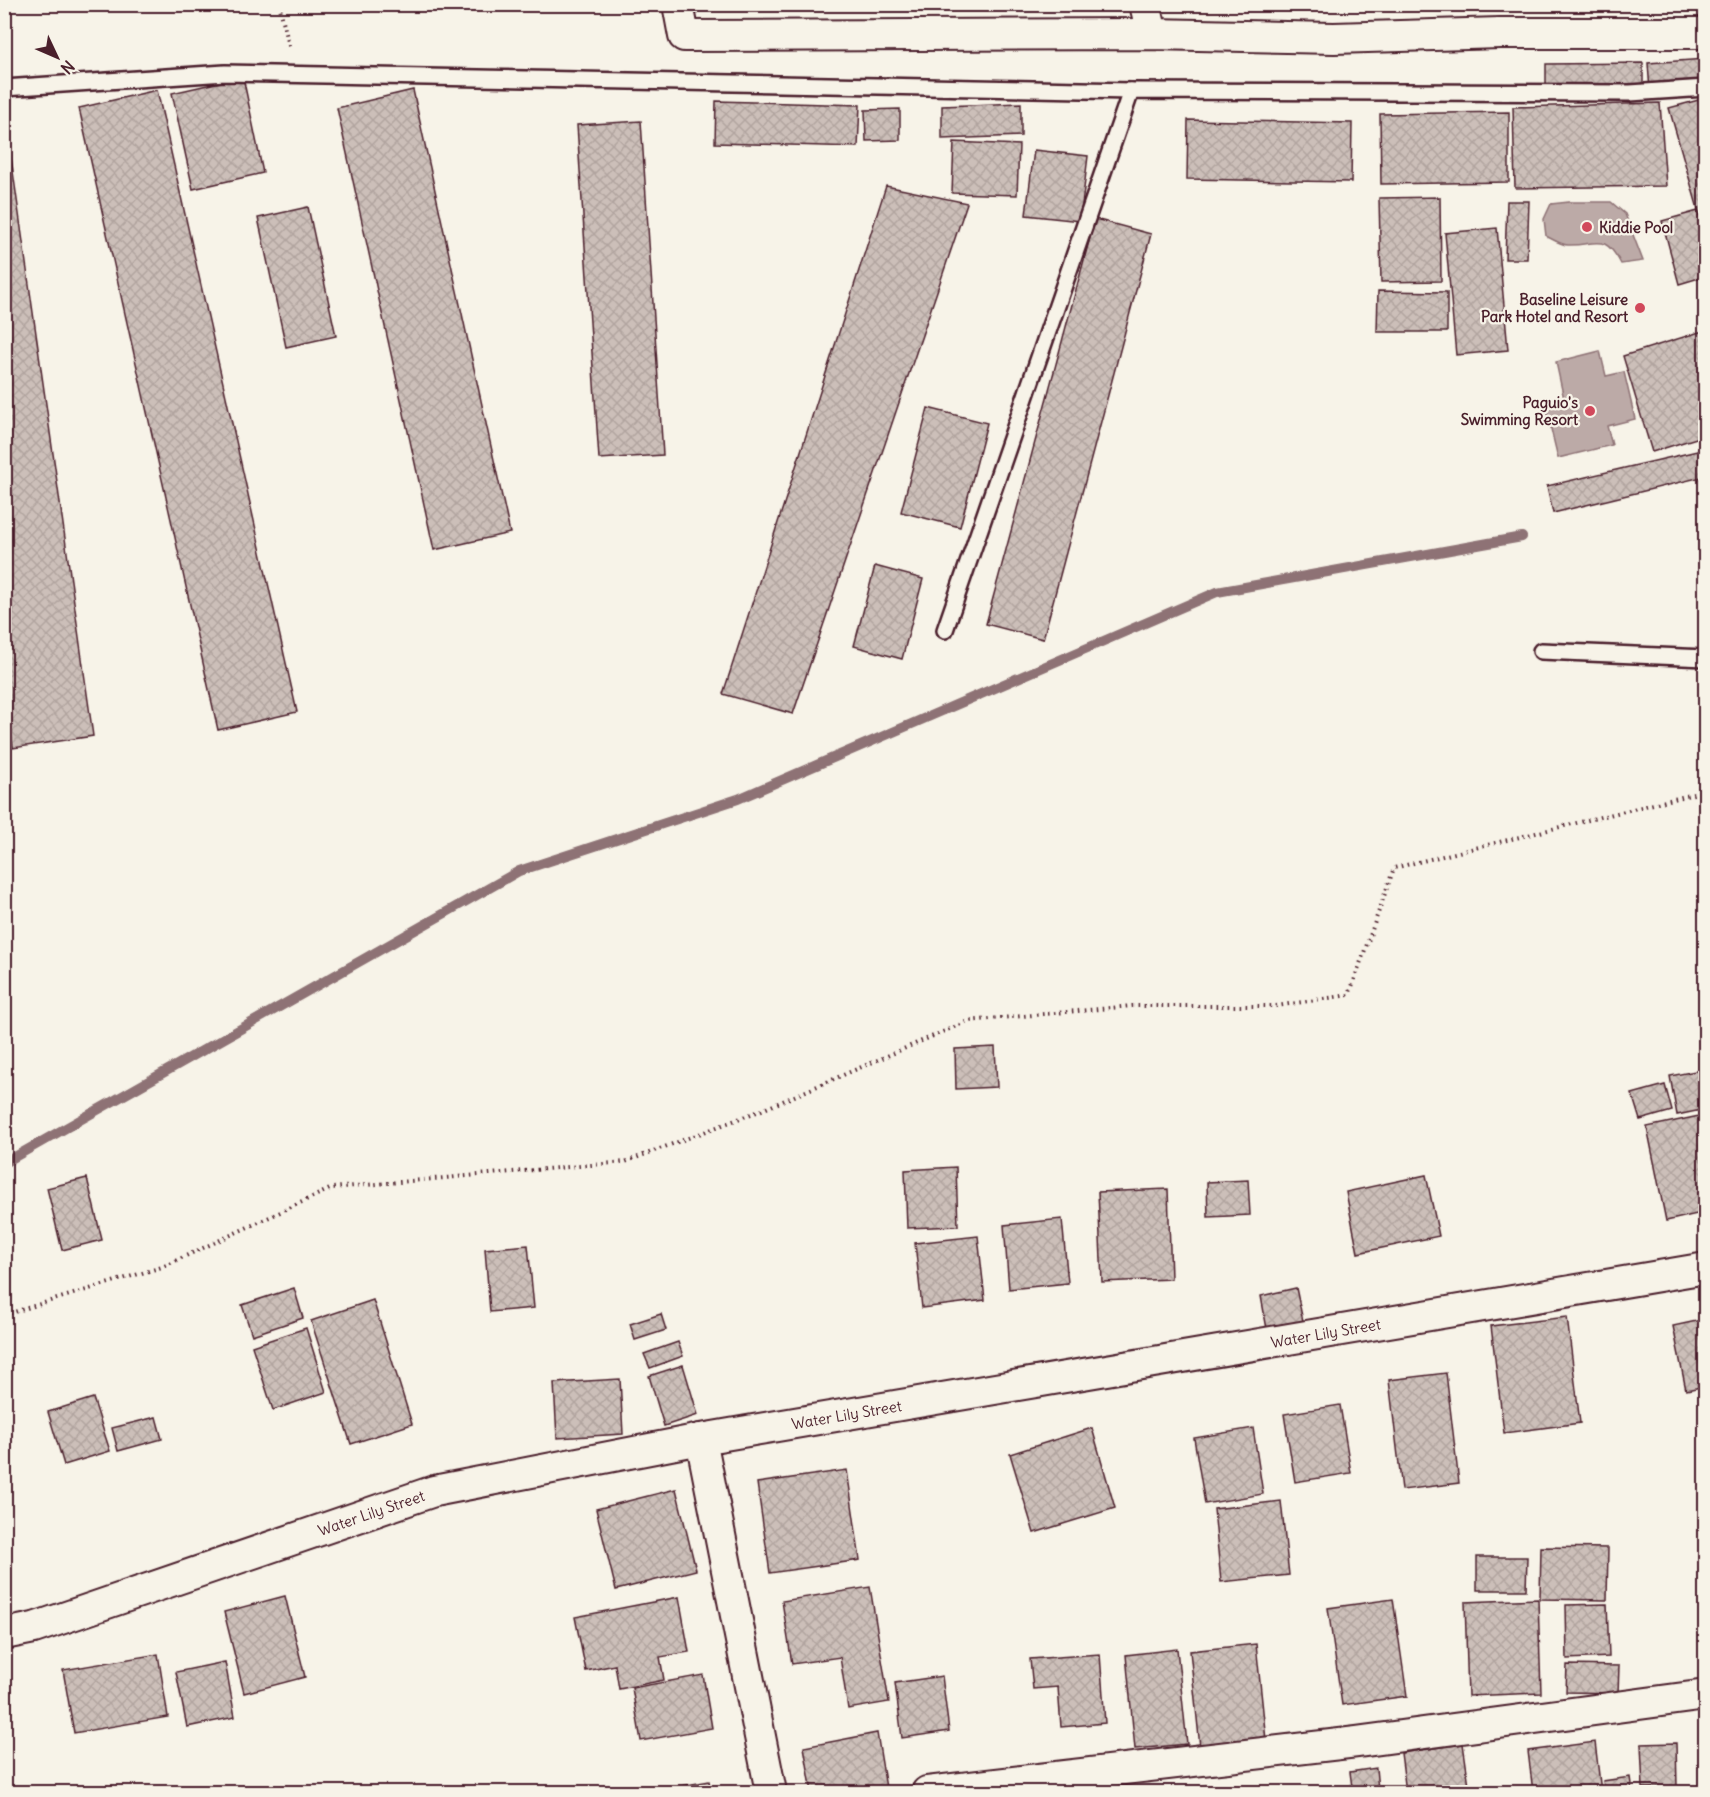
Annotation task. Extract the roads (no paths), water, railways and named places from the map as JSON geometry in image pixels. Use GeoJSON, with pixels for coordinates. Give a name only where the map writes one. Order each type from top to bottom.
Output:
{"type":"FeatureCollection","features":[{"type":"Feature","properties":{"kind":"street"},"geometry":{"type":"LineString","coordinates":[[678,4],[684,36],[1152,34],[1334,38],[1500,33],[1706,33]]}},
{"type":"Feature","properties":{"kind":"street"},"geometry":{"type":"LineString","coordinates":[[1145,4],[1152,34]]}},
{"type":"Feature","properties":{"kind":"street","name":"Water Lily Street"},"geometry":{"type":"LineString","coordinates":[[4,1634],[34,1628],[434,1491],[701,1439],[1706,1269]]}},
{"type":"Feature","properties":{"kind":"street"},"geometry":{"type":"LineString","coordinates":[[701,1439],[771,1792]]}},
{"type":"Feature","properties":{"kind":"street"},"geometry":{"type":"LineString","coordinates":[[927,1792],[1357,1742],[1706,1695]]}},
{"type":"Feature","properties":{"kind":"lane"},"geometry":{"type":"LineString","coordinates":[[4,88],[225,73],[1131,91],[1630,93],[1706,88]]}},
{"type":"Feature","properties":{"kind":"lane"},"geometry":{"type":"LineString","coordinates":[[945,630],[1131,91]]}},
{"type":"Feature","properties":{"kind":"lane"},"geometry":{"type":"LineString","coordinates":[[1541,651],[1706,658]]}},
{"type":"Feature","properties":{"kind":"waterway"},"geometry":{"type":"LineString","coordinates":[[4,1163],[519,871],[738,799],[1217,592],[1522,537]]}},
{"type":"Feature","properties":{"kind":"place","name":"Kiddie Pool"},"geometry":{"type":"Point","coordinates":[1587,227]}},
{"type":"Feature","properties":{"kind":"place","name":"Baseline Leisure Park Hotel and Resort"},"geometry":{"type":"Point","coordinates":[1640,308]}},
{"type":"Feature","properties":{"kind":"place","name":"Paguio's Swimming Resort"},"geometry":{"type":"Point","coordinates":[1590,411]}}]}
